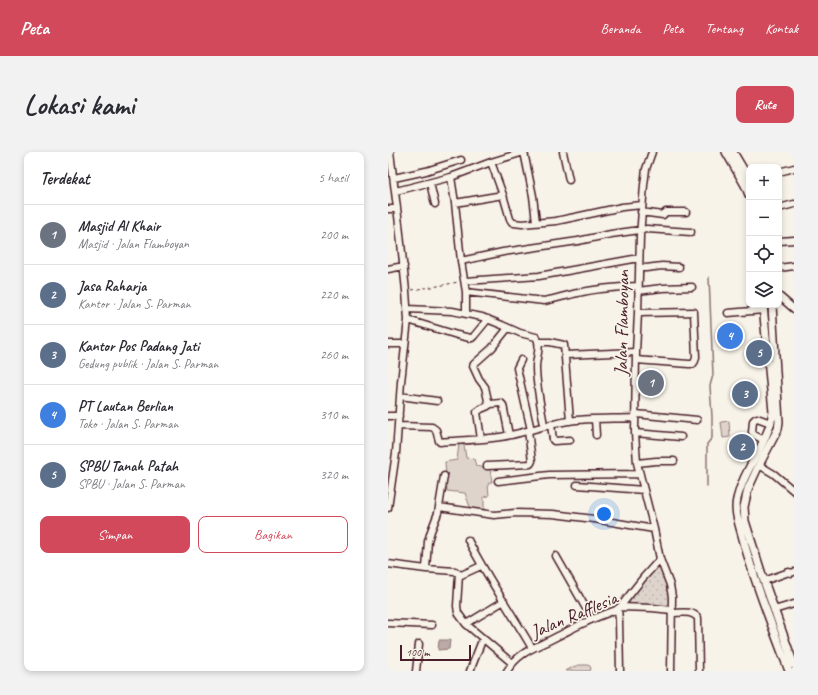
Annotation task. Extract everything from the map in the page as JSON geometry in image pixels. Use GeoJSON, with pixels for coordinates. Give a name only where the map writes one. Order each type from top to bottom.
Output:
{"type":"FeatureCollection","features":[{"type":"Feature","properties":{"kind":"main road"},"geometry":{"type":"LineString","coordinates":[[726,152],[746,188]]}},
{"type":"Feature","properties":{"kind":"main road"},"geometry":{"type":"LineString","coordinates":[[733,152],[746,174]]}},
{"type":"Feature","properties":{"kind":"main road"},"geometry":{"type":"LineString","coordinates":[[764,308],[773,412],[764,440],[740,488],[736,501],[737,516],[748,558],[794,665]]}},
{"type":"Feature","properties":{"kind":"main road"},"geometry":{"type":"LineString","coordinates":[[772,308],[779,422],[778,429],[748,489],[744,507],[745,521],[764,581],[789,671]]}},
{"type":"Feature","properties":{"kind":"street"},"geometry":{"type":"LineString","coordinates":[[388,508],[392,485],[408,320],[396,191],[390,152]]}},
{"type":"Feature","properties":{"kind":"street"},"geometry":{"type":"LineString","coordinates":[[396,191],[451,177],[516,153],[524,152],[533,196],[536,222]]}},
{"type":"Feature","properties":{"kind":"street"},"geometry":{"type":"LineString","coordinates":[[563,152],[569,180]]}},
{"type":"Feature","properties":{"kind":"street","name":"Jalan Flamboyan"},"geometry":{"type":"LineString","coordinates":[[652,152],[646,169],[641,212],[635,433],[637,463],[660,559],[670,585],[672,611]]}},
{"type":"Feature","properties":{"kind":"street"},"geometry":{"type":"LineString","coordinates":[[394,178],[426,171],[461,160]]}},
{"type":"Feature","properties":{"kind":"street"},"geometry":{"type":"LineString","coordinates":[[491,162],[503,195],[508,215],[514,223],[522,224],[556,221],[622,207],[642,205]]}},
{"type":"Feature","properties":{"kind":"street"},"geometry":{"type":"LineString","coordinates":[[782,171],[794,168]]}},
{"type":"Feature","properties":{"kind":"street"},"geometry":{"type":"LineString","coordinates":[[451,177],[461,261],[465,281],[466,314]]}},
{"type":"Feature","properties":{"kind":"street"},"geometry":{"type":"LineString","coordinates":[[430,183],[435,204]]}},
{"type":"Feature","properties":{"kind":"street"},"geometry":{"type":"LineString","coordinates":[[455,203],[503,195]]}},
{"type":"Feature","properties":{"kind":"street"},"geometry":{"type":"LineString","coordinates":[[782,207],[794,204]]}},
{"type":"Feature","properties":{"kind":"street"},"geometry":{"type":"LineString","coordinates":[[388,209],[397,209]]}},
{"type":"Feature","properties":{"kind":"street"},"geometry":{"type":"LineString","coordinates":[[641,212],[663,215],[666,212],[686,212]]}},
{"type":"Feature","properties":{"kind":"street"},"geometry":{"type":"LineString","coordinates":[[461,261],[503,252],[647,229],[691,232]]}},
{"type":"Feature","properties":{"kind":"street"},"geometry":{"type":"LineString","coordinates":[[782,241],[794,240]]}},
{"type":"Feature","properties":{"kind":"street"},"geometry":{"type":"LineString","coordinates":[[465,281],[539,276],[639,258]]}},
{"type":"Feature","properties":{"kind":"street"},"geometry":{"type":"LineString","coordinates":[[388,269],[404,266]]}},
{"type":"Feature","properties":{"kind":"street"},"geometry":{"type":"LineString","coordinates":[[782,268],[794,266]]}},
{"type":"Feature","properties":{"kind":"street"},"geometry":{"type":"LineString","coordinates":[[639,267],[679,267]]}},
{"type":"Feature","properties":{"kind":"street"},"geometry":{"type":"LineString","coordinates":[[466,292],[544,301],[600,289],[692,287]]}},
{"type":"Feature","properties":{"kind":"street"},"geometry":{"type":"LineString","coordinates":[[782,299],[794,309]]}},
{"type":"Feature","properties":{"kind":"street"},"geometry":{"type":"LineString","coordinates":[[407,308],[466,314],[488,319],[520,333],[536,337],[538,342],[536,366],[537,379],[547,424],[554,441],[570,440]]}},
{"type":"Feature","properties":{"kind":"street"},"geometry":{"type":"LineString","coordinates":[[728,313],[764,308]]}},
{"type":"Feature","properties":{"kind":"street"},"geometry":{"type":"LineString","coordinates":[[636,360],[693,364],[696,357],[694,312],[638,313]]}},
{"type":"Feature","properties":{"kind":"street"},"geometry":{"type":"LineString","coordinates":[[408,320],[470,338],[474,336],[488,319]]}},
{"type":"Feature","properties":{"kind":"street"},"geometry":{"type":"LineString","coordinates":[[489,405],[485,386],[479,379],[474,368],[474,364],[492,348],[508,328]]}},
{"type":"Feature","properties":{"kind":"street"},"geometry":{"type":"LineString","coordinates":[[538,342],[550,342],[564,345],[566,355],[570,421]]}},
{"type":"Feature","properties":{"kind":"street"},"geometry":{"type":"LineString","coordinates":[[388,344],[405,344]]}},
{"type":"Feature","properties":{"kind":"street"},"geometry":{"type":"LineString","coordinates":[[566,355],[636,352]]}},
{"type":"Feature","properties":{"kind":"street"},"geometry":{"type":"LineString","coordinates":[[487,466],[530,464],[532,461],[530,430],[517,368],[521,360]]}},
{"type":"Feature","properties":{"kind":"street"},"geometry":{"type":"LineString","coordinates":[[400,396],[437,402]]}},
{"type":"Feature","properties":{"kind":"street"},"geometry":{"type":"LineString","coordinates":[[481,439],[478,412],[489,405],[501,403],[503,405],[509,435]]}},
{"type":"Feature","properties":{"kind":"street"},"geometry":{"type":"LineString","coordinates":[[388,416],[398,416]]}},
{"type":"Feature","properties":{"kind":"street"},"geometry":{"type":"LineString","coordinates":[[398,426],[432,427],[436,430],[438,441],[440,442],[509,435],[547,424],[570,421],[636,416],[697,420]]}},
{"type":"Feature","properties":{"kind":"street"},"geometry":{"type":"LineString","coordinates":[[764,440],[754,435],[752,432],[753,421],[757,418],[771,422]]}},
{"type":"Feature","properties":{"kind":"street"},"geometry":{"type":"LineString","coordinates":[[595,419],[596,435]]}},
{"type":"Feature","properties":{"kind":"street"},"geometry":{"type":"LineString","coordinates":[[635,433],[681,437]]}},
{"type":"Feature","properties":{"kind":"street"},"geometry":{"type":"LineString","coordinates":[[637,463],[674,461]]}},
{"type":"Feature","properties":{"kind":"street"},"geometry":{"type":"LineString","coordinates":[[759,465],[774,474],[794,492]]}},
{"type":"Feature","properties":{"kind":"street"},"geometry":{"type":"LineString","coordinates":[[498,480],[549,475],[640,474]]}},
{"type":"Feature","properties":{"kind":"street"},"geometry":{"type":"LineString","coordinates":[[426,569],[428,541],[430,531],[436,518],[444,476]]}},
{"type":"Feature","properties":{"kind":"street"},"geometry":{"type":"LineString","coordinates":[[577,486],[645,493]]}},
{"type":"Feature","properties":{"kind":"street"},"geometry":{"type":"LineString","coordinates":[[438,507],[494,515],[516,513],[553,514],[654,529]]}},
{"type":"Feature","properties":{"kind":"street"},"geometry":{"type":"LineString","coordinates":[[468,540],[481,566],[504,600],[532,648]]}},
{"type":"Feature","properties":{"kind":"street"},"geometry":{"type":"LineString","coordinates":[[556,556],[592,619]]}},
{"type":"Feature","properties":{"kind":"street"},"geometry":{"type":"LineString","coordinates":[[620,671],[619,608],[660,559]]}},
{"type":"Feature","properties":{"kind":"street"},"geometry":{"type":"LineString","coordinates":[[388,564],[426,569],[455,570],[458,573],[458,613],[466,624],[512,663]]}},
{"type":"Feature","properties":{"kind":"street"},"geometry":{"type":"LineString","coordinates":[[458,576],[481,566]]}},
{"type":"Feature","properties":{"kind":"street"},"geometry":{"type":"LineString","coordinates":[[764,581],[789,572],[794,572]]}},
{"type":"Feature","properties":{"kind":"street"},"geometry":{"type":"LineString","coordinates":[[466,624],[504,600]]}},
{"type":"Feature","properties":{"kind":"street"},"geometry":{"type":"LineString","coordinates":[[773,615],[794,604]]}},
{"type":"Feature","properties":{"kind":"street","name":"Jalan Rafflesia"},"geometry":{"type":"LineString","coordinates":[[506,671],[520,655],[592,619],[619,608],[652,608],[692,613],[696,615],[698,618],[699,671]]}},
{"type":"Feature","properties":{"kind":"street"},"geometry":{"type":"LineString","coordinates":[[671,671],[672,611]]}},
{"type":"Feature","properties":{"kind":"street"},"geometry":{"type":"LineString","coordinates":[[388,623],[432,625]]}},
{"type":"Feature","properties":{"kind":"street"},"geometry":{"type":"LineString","coordinates":[[470,671],[483,638]]}},
{"type":"Feature","properties":{"kind":"street"},"geometry":{"type":"LineString","coordinates":[[416,671],[419,644]]}},
{"type":"Feature","properties":{"kind":"path"},"geometry":{"type":"LineString","coordinates":[[406,291],[465,281]]}},
{"type":"Feature","properties":{"kind":"shaded area"},"geometry":{"type":"Polygon","coordinates":[[[729,421],[730,437],[723,438],[721,422],[729,421]]]}},
{"type":"Feature","properties":{"kind":"shaded area"},"geometry":{"type":"Polygon","coordinates":[[[459,444],[464,445],[466,458],[474,459],[476,466],[490,469],[492,482],[488,484],[489,496],[484,497],[484,511],[471,510],[465,493],[447,491],[445,462],[457,460],[459,444]]]}},
{"type":"Feature","properties":{"kind":"shaded area"},"geometry":{"type":"Polygon","coordinates":[[[659,564],[672,610],[619,609],[659,564]]]}},
{"type":"Feature","properties":{"kind":"shaded area"},"geometry":{"type":"Polygon","coordinates":[[[439,640],[450,640],[449,649],[438,650],[439,640]]]}},
{"type":"Feature","properties":{"kind":"shaded area"},"geometry":{"type":"Polygon","coordinates":[[[578,665],[589,665],[591,668],[590,671],[565,671],[578,665]]]}},
{"type":"Feature","properties":{"kind":"waterway"},"geometry":{"type":"LineString","coordinates":[[707,486],[707,444],[712,438],[710,386],[713,375],[709,277]]}},
{"type":"Feature","properties":{"kind":"place","name":"PT Lautan Berlian"},"geometry":{"type":"Point","coordinates":[730,336]}},
{"type":"Feature","properties":{"kind":"place","name":"SPBU Tanah Patah"},"geometry":{"type":"Point","coordinates":[759,353]}},
{"type":"Feature","properties":{"kind":"place","name":"Masjid Al Khair"},"geometry":{"type":"Point","coordinates":[651,383]}},
{"type":"Feature","properties":{"kind":"place","name":"Kantor Pos Padang Jati"},"geometry":{"type":"Point","coordinates":[745,394]}},
{"type":"Feature","properties":{"kind":"place","name":"Jasa Raharja"},"geometry":{"type":"Point","coordinates":[742,447]}}]}
